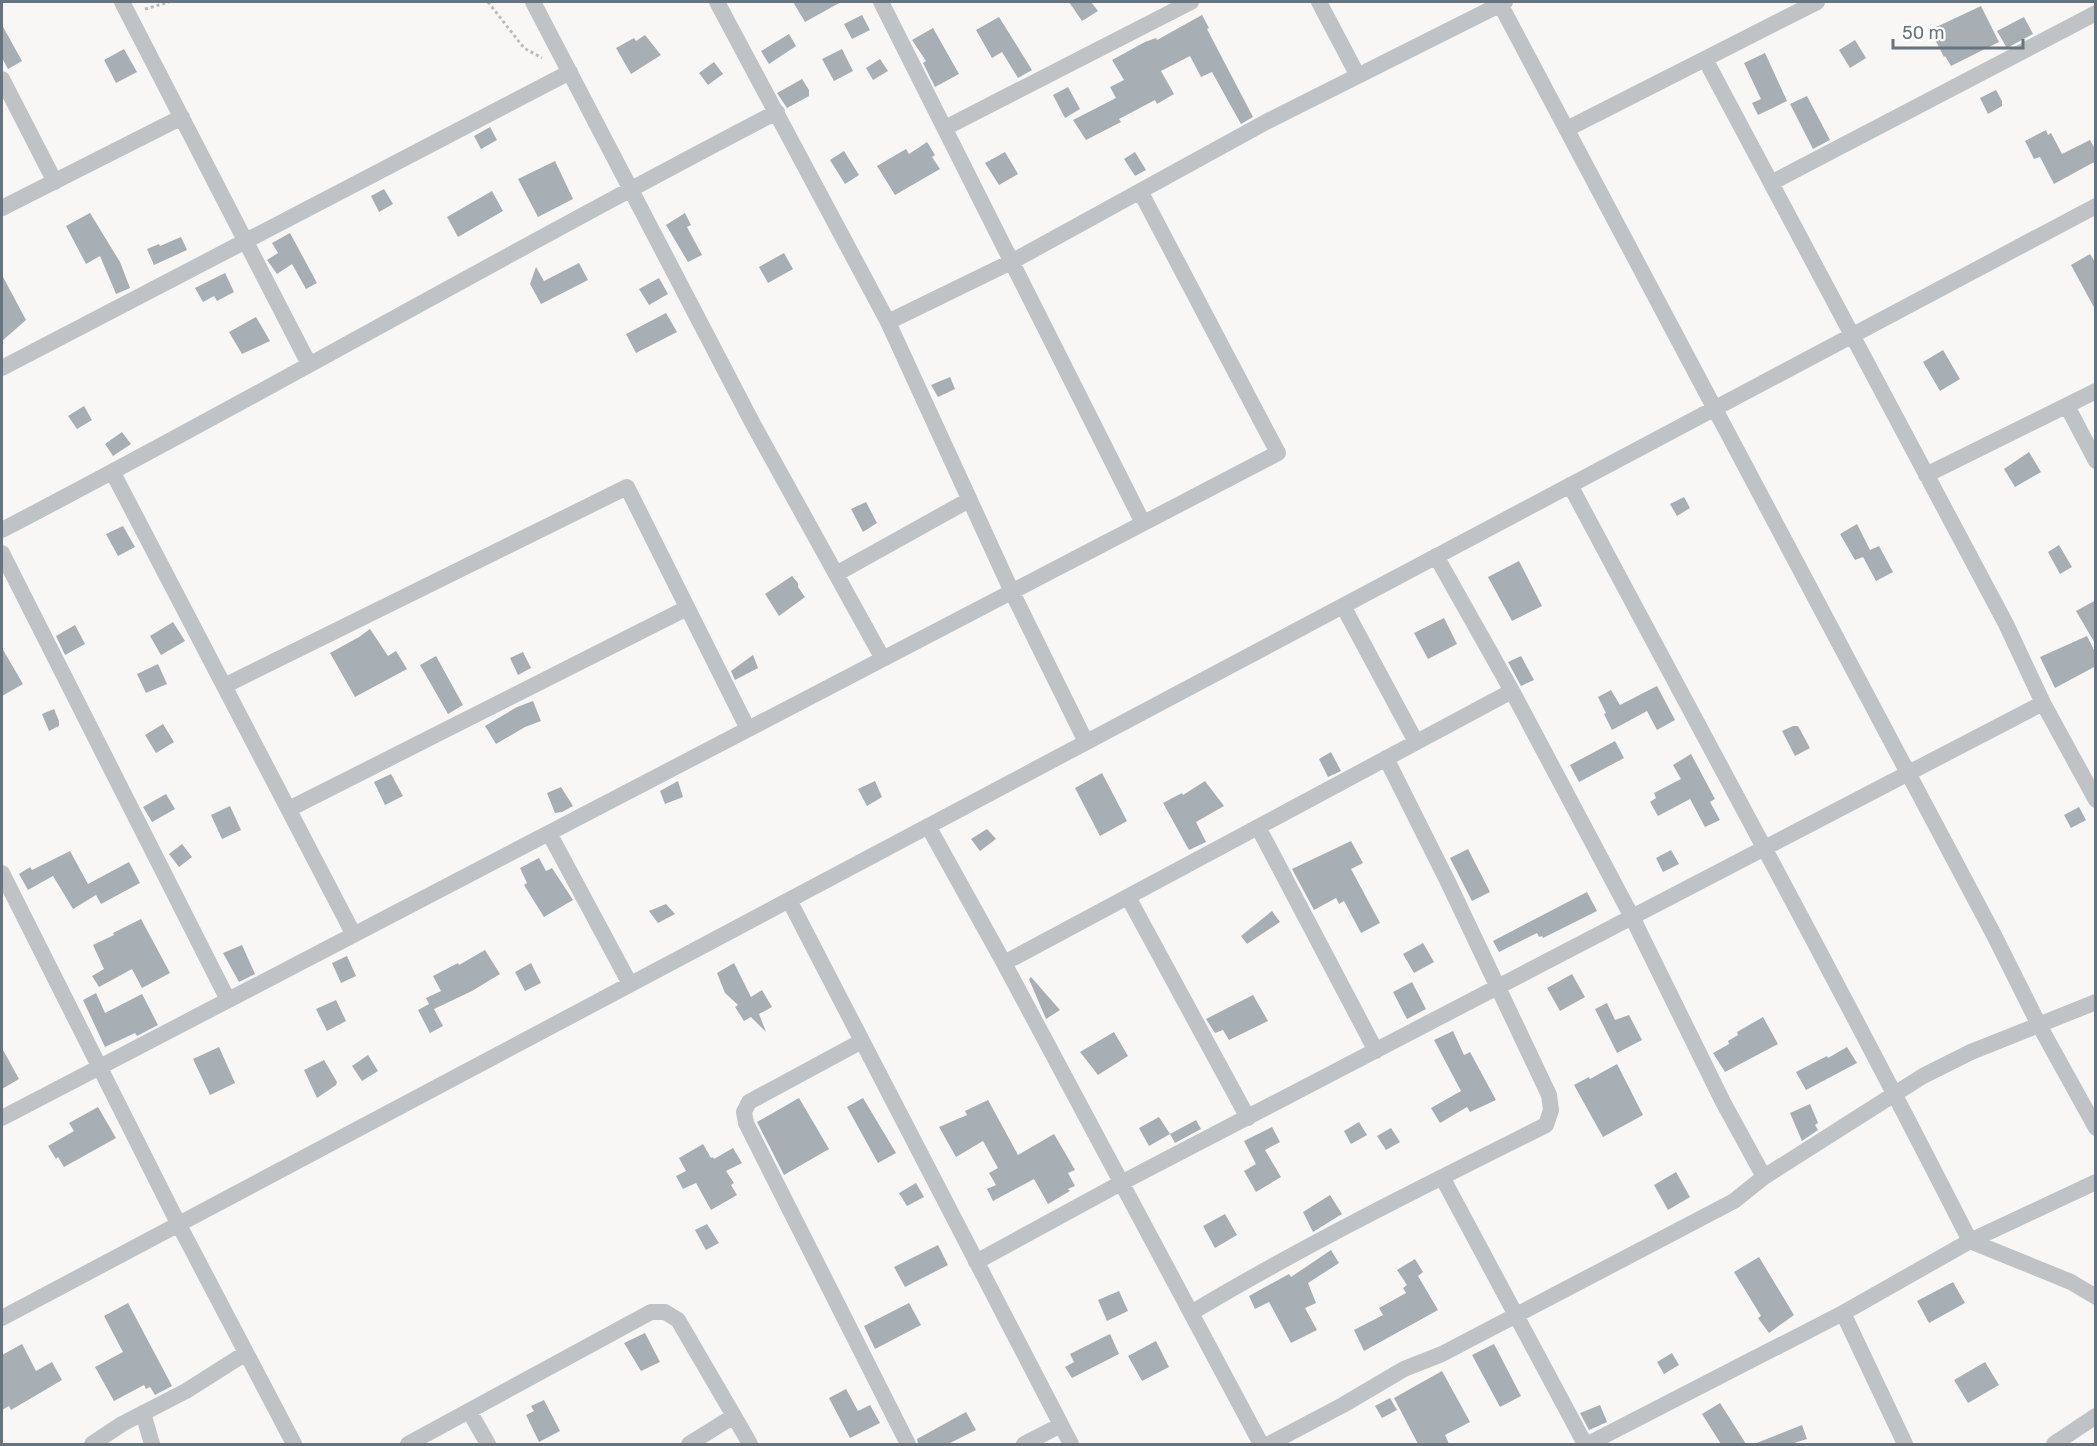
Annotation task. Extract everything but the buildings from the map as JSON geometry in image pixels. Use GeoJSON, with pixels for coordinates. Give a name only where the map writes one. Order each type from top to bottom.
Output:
{"type":"FeatureCollection","features":[{"type":"Feature","properties":{"kind":"street"},"geometry":{"type":"LineString","coordinates":[[533,2],[753,424],[883,659]]}},
{"type":"Feature","properties":{"kind":"street"},"geometry":{"type":"LineString","coordinates":[[717,2],[888,322],[1012,592],[1086,742]]}},
{"type":"Feature","properties":{"kind":"street"},"geometry":{"type":"LineString","coordinates":[[881,2],[1143,524]]}},
{"type":"Feature","properties":{"kind":"street"},"geometry":{"type":"LineString","coordinates":[[945,128],[1191,2]]}},
{"type":"Feature","properties":{"kind":"street"},"geometry":{"type":"LineString","coordinates":[[1319,2],[1358,76]]}},
{"type":"Feature","properties":{"kind":"street"},"geometry":{"type":"LineString","coordinates":[[888,322],[1013,261],[1266,122],[1502,2],[1994,935],[2039,1025],[2096,1128]]}},
{"type":"Feature","properties":{"kind":"street"},"geometry":{"type":"LineString","coordinates":[[1567,129],[1817,2]]}},
{"type":"Feature","properties":{"kind":"street"},"geometry":{"type":"LineString","coordinates":[[126,8],[309,364]]}},
{"type":"Feature","properties":{"kind":"street"},"geometry":{"type":"LineString","coordinates":[[1771,183],[2096,13]]}},
{"type":"Feature","properties":{"kind":"street"},"geometry":{"type":"LineString","coordinates":[[1705,60],[2006,624],[2043,703],[2096,800]]}},
{"type":"Feature","properties":{"kind":"street"},"geometry":{"type":"LineString","coordinates":[[2,368],[570,72]]}},
{"type":"Feature","properties":{"kind":"street"},"geometry":{"type":"LineString","coordinates":[[2,79],[55,182]]}},
{"type":"Feature","properties":{"kind":"street"},"geometry":{"type":"LineString","coordinates":[[2,530],[113,472],[630,188],[777,112]]}},
{"type":"Feature","properties":{"kind":"street"},"geometry":{"type":"LineString","coordinates":[[2,208],[182,117]]}},
{"type":"Feature","properties":{"kind":"street"},"geometry":{"type":"LineString","coordinates":[[2,1118],[1278,453],[1140,191]]}},
{"type":"Feature","properties":{"kind":"street"},"geometry":{"type":"LineString","coordinates":[[2,1318],[2096,206]]}},
{"type":"Feature","properties":{"kind":"street"},"geometry":{"type":"LineString","coordinates":[[1926,475],[2096,390]]}},
{"type":"Feature","properties":{"kind":"street"},"geometry":{"type":"LineString","coordinates":[[2067,406],[2096,461]]}},
{"type":"Feature","properties":{"kind":"street"},"geometry":{"type":"LineString","coordinates":[[113,472],[354,935]]}},
{"type":"Feature","properties":{"kind":"street"},"geometry":{"type":"LineString","coordinates":[[1570,485],[1896,1093],[1970,1241],[2072,1282],[2096,1297]]}},
{"type":"Feature","properties":{"kind":"street"},"geometry":{"type":"LineString","coordinates":[[224,686],[627,487],[748,729]]}},
{"type":"Feature","properties":{"kind":"street"},"geometry":{"type":"LineString","coordinates":[[836,574],[969,500]]}},
{"type":"Feature","properties":{"kind":"street"},"geometry":{"type":"LineString","coordinates":[[2,553],[228,1000]]}},
{"type":"Feature","properties":{"kind":"street"},"geometry":{"type":"LineString","coordinates":[[1436,556],[1512,691],[1632,917],[1723,1102],[1764,1177]]}},
{"type":"Feature","properties":{"kind":"street"},"geometry":{"type":"LineString","coordinates":[[1342,606],[1416,742]]}},
{"type":"Feature","properties":{"kind":"street"},"geometry":{"type":"LineString","coordinates":[[289,809],[687,608]]}},
{"type":"Feature","properties":{"kind":"street"},"geometry":{"type":"LineString","coordinates":[[1004,963],[1512,691]]}},
{"type":"Feature","properties":{"kind":"street"},"geometry":{"type":"LineString","coordinates":[[976,1262],[1120,1183],[2043,703]]}},
{"type":"Feature","properties":{"kind":"street"},"geometry":{"type":"LineString","coordinates":[[1191,1313],[1247,1280],[1546,1125],[1551,1110],[1549,1095],[1386,758]]}},
{"type":"Feature","properties":{"kind":"street"},"geometry":{"type":"LineString","coordinates":[[928,826],[1004,963],[1261,1444]]}},
{"type":"Feature","properties":{"kind":"street"},"geometry":{"type":"LineString","coordinates":[[1258,827],[1376,1051]]}},
{"type":"Feature","properties":{"kind":"street"},"geometry":{"type":"LineString","coordinates":[[549,833],[630,984]]}},
{"type":"Feature","properties":{"kind":"street"},"geometry":{"type":"LineString","coordinates":[[2,873],[178,1223],[294,1444]]}},
{"type":"Feature","properties":{"kind":"street"},"geometry":{"type":"LineString","coordinates":[[1128,897],[1248,1118]]}},
{"type":"Feature","properties":{"kind":"street"},"geometry":{"type":"LineString","coordinates":[[789,900],[1071,1444]]}},
{"type":"Feature","properties":{"kind":"street"},"geometry":{"type":"LineString","coordinates":[[1269,1444],[1343,1405],[1404,1369],[1442,1354],[1734,1201],[1764,1177],[1923,1077],[1971,1052],[2096,1002]]}},
{"type":"Feature","properties":{"kind":"street"},"geometry":{"type":"LineString","coordinates":[[862,1041],[749,1102],[744,1112],[746,1124],[908,1444]]}},
{"type":"Feature","properties":{"kind":"street"},"geometry":{"type":"LineString","coordinates":[[1442,1177],[1587,1444],[1843,1313],[1970,1241],[2096,1182]]}},
{"type":"Feature","properties":{"kind":"street"},"geometry":{"type":"LineString","coordinates":[[408,1444],[651,1312],[665,1312],[678,1320],[750,1444]]}},
{"type":"Feature","properties":{"kind":"street"},"geometry":{"type":"LineString","coordinates":[[1843,1313],[1905,1444]]}},
{"type":"Feature","properties":{"kind":"street"},"geometry":{"type":"LineString","coordinates":[[92,1444],[122,1424],[186,1391],[246,1353]]}},
{"type":"Feature","properties":{"kind":"street"},"geometry":{"type":"LineString","coordinates":[[469,1411],[488,1444]]}},
{"type":"Feature","properties":{"kind":"street"},"geometry":{"type":"LineString","coordinates":[[143,1413],[152,1444]]}},
{"type":"Feature","properties":{"kind":"street"},"geometry":{"type":"LineString","coordinates":[[689,1444],[734,1416]]}},
{"type":"Feature","properties":{"kind":"street"},"geometry":{"type":"LineString","coordinates":[[2054,1444],[2096,1416]]}},
{"type":"Feature","properties":{"kind":"street"},"geometry":{"type":"LineString","coordinates":[[1024,1444],[1061,1425]]}},
{"type":"Feature","properties":{"kind":"path"},"geometry":{"type":"LineString","coordinates":[[126,8],[169,2]]}},
{"type":"Feature","properties":{"kind":"path"},"geometry":{"type":"LineString","coordinates":[[488,2],[524,48],[570,72]]}}]}
